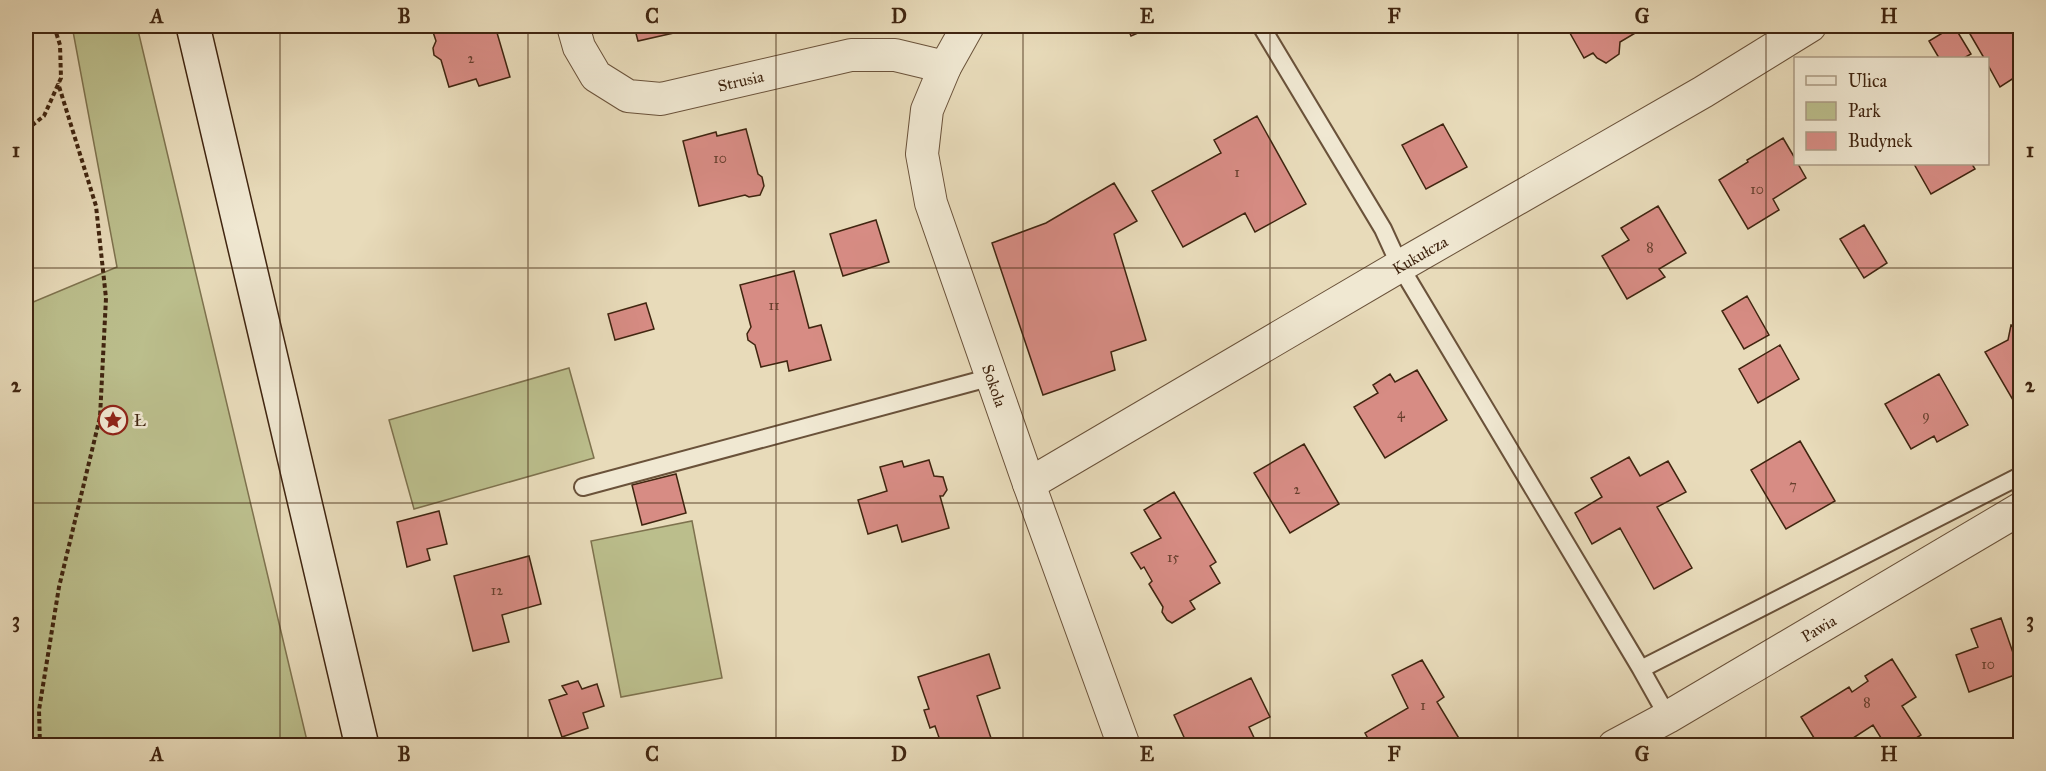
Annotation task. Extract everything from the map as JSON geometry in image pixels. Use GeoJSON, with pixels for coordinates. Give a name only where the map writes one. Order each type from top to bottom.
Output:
{"type":"FeatureCollection","features":[{"type":"Feature","properties":{"kind":"main road"},"geometry":{"type":"LineString","coordinates":[[193,26],[362,746]]}},
{"type":"Feature","properties":{"kind":"street","name":"Strusia"},"geometry":{"type":"LineString","coordinates":[[573,26],[579,47],[596,76],[628,96],[662,99],[851,55],[895,56],[945,67]]}},
{"type":"Feature","properties":{"kind":"street","name":"Sokola"},"geometry":{"type":"LineString","coordinates":[[968,26],[945,67],[927,110],[922,153],[931,203],[1124,746]]}},
{"type":"Feature","properties":{"kind":"street","name":"Kukułcza"},"geometry":{"type":"LineString","coordinates":[[1029,484],[1400,266],[1703,92],[1810,26]]}},
{"type":"Feature","properties":{"kind":"street","name":"Pawia"},"geometry":{"type":"LineString","coordinates":[[1614,746],[1668,717],[2020,509]]}},
{"type":"Feature","properties":{"kind":"lane"},"geometry":{"type":"LineString","coordinates":[[1261,26],[1383,229],[1400,266],[1668,717]]}},
{"type":"Feature","properties":{"kind":"lane"},"geometry":{"type":"LineString","coordinates":[[583,487],[992,377]]}},
{"type":"Feature","properties":{"kind":"lane"},"geometry":{"type":"LineString","coordinates":[[1641,669],[2020,476]]}},
{"type":"Feature","properties":{"kind":"path"},"geometry":{"type":"LineString","coordinates":[[26,130],[44,116],[61,78],[60,45],[54,26]]}},
{"type":"Feature","properties":{"kind":"path"},"geometry":{"type":"LineString","coordinates":[[40,746],[39,710],[60,587],[100,417],[106,298],[96,206],[58,83]]}},
{"type":"Feature","properties":{"kind":"green space"},"geometry":{"type":"Polygon","coordinates":[[[72,26],[137,26],[308,745],[26,745],[26,305],[117,267],[72,26]]]}},
{"type":"Feature","properties":{"kind":"green space"},"geometry":{"type":"Polygon","coordinates":[[[569,368],[594,458],[414,509],[389,420],[569,368]]]}},
{"type":"Feature","properties":{"kind":"green space"},"geometry":{"type":"Polygon","coordinates":[[[692,521],[722,678],[621,697],[591,541],[692,521]]]}},
{"type":"Feature","properties":{"kind":"building"},"geometry":{"type":"Polygon","coordinates":[[[431,26],[495,26],[510,77],[479,86],[476,79],[449,87],[441,60],[434,55],[433,48],[436,41],[431,26]]]}},
{"type":"Feature","properties":{"kind":"building"},"geometry":{"type":"Polygon","coordinates":[[[634,26],[695,26],[696,28],[638,41],[634,26]]]}},
{"type":"Feature","properties":{"kind":"building"},"geometry":{"type":"Polygon","coordinates":[[[1127,26],[1154,26],[1131,36],[1127,26]]]}},
{"type":"Feature","properties":{"kind":"building"},"geometry":{"type":"Polygon","coordinates":[[[1566,26],[1633,26],[1637,32],[1620,42],[1619,54],[1606,63],[1593,53],[1584,58],[1566,26]]]}},
{"type":"Feature","properties":{"kind":"building"},"geometry":{"type":"Polygon","coordinates":[[[1954,26],[1971,54],[1966,57],[1938,57],[1929,41],[1954,26]]]}},
{"type":"Feature","properties":{"kind":"building"},"geometry":{"type":"Polygon","coordinates":[[[1985,26],[2020,26],[2020,74],[2000,87],[1989,67],[1989,57],[1983,57],[1970,34],[1985,26]]]}},
{"type":"Feature","properties":{"kind":"building"},"geometry":{"type":"Polygon","coordinates":[[[1257,116],[1306,204],[1255,232],[1245,213],[1183,247],[1152,191],[1221,153],[1214,140],[1257,116]]]}},
{"type":"Feature","properties":{"kind":"building"},"geometry":{"type":"Polygon","coordinates":[[[1443,124],[1467,167],[1426,189],[1402,145],[1443,124]]]}},
{"type":"Feature","properties":{"kind":"building"},"geometry":{"type":"Polygon","coordinates":[[[746,129],[758,174],[762,177],[764,186],[760,195],[749,197],[745,195],[699,206],[683,141],[716,132],[717,136],[746,129]]]}},
{"type":"Feature","properties":{"kind":"building"},"geometry":{"type":"Polygon","coordinates":[[[1783,138],[1794,157],[1794,165],[1799,165],[1806,178],[1773,199],[1779,210],[1748,229],[1719,180],[1748,162],[1747,160],[1783,138]]]}},
{"type":"Feature","properties":{"kind":"building"},"geometry":{"type":"Polygon","coordinates":[[[1915,165],[1973,165],[1975,169],[1931,194],[1915,165]]]}},
{"type":"Feature","properties":{"kind":"building"},"geometry":{"type":"Polygon","coordinates":[[[1114,183],[1137,221],[1114,234],[1146,340],[1111,352],[1115,370],[1043,395],[992,243],[1046,223],[1114,183]]]}},
{"type":"Feature","properties":{"kind":"building"},"geometry":{"type":"Polygon","coordinates":[[[1658,206],[1686,253],[1659,269],[1665,277],[1627,299],[1602,256],[1629,240],[1621,228],[1658,206]]]}},
{"type":"Feature","properties":{"kind":"building"},"geometry":{"type":"Polygon","coordinates":[[[876,220],[889,262],[843,276],[830,234],[876,220]]]}},
{"type":"Feature","properties":{"kind":"building"},"geometry":{"type":"Polygon","coordinates":[[[1864,225],[1887,263],[1864,278],[1840,239],[1864,225]]]}},
{"type":"Feature","properties":{"kind":"building"},"geometry":{"type":"Polygon","coordinates":[[[794,271],[809,328],[821,325],[831,360],[789,371],[787,361],[761,367],[755,345],[748,340],[747,334],[751,327],[740,285],[794,271]]]}},
{"type":"Feature","properties":{"kind":"building"},"geometry":{"type":"Polygon","coordinates":[[[1747,296],[1769,335],[1744,349],[1722,311],[1747,296]]]}},
{"type":"Feature","properties":{"kind":"building"},"geometry":{"type":"Polygon","coordinates":[[[646,303],[654,329],[615,340],[608,314],[646,303]]]}},
{"type":"Feature","properties":{"kind":"building"},"geometry":{"type":"Polygon","coordinates":[[[2011,325],[2020,328],[2020,405],[2017,407],[1985,352],[2008,340],[2011,325]]]}},
{"type":"Feature","properties":{"kind":"building"},"geometry":{"type":"Polygon","coordinates":[[[1780,345],[1799,379],[1758,403],[1739,369],[1780,345]]]}},
{"type":"Feature","properties":{"kind":"building"},"geometry":{"type":"Polygon","coordinates":[[[1417,370],[1447,420],[1385,458],[1354,407],[1378,393],[1373,385],[1390,374],[1395,382],[1417,370]]]}},
{"type":"Feature","properties":{"kind":"building"},"geometry":{"type":"Polygon","coordinates":[[[1939,374],[1968,425],[1937,442],[1934,436],[1911,449],[1885,404],[1939,374]]]}},
{"type":"Feature","properties":{"kind":"building"},"geometry":{"type":"Polygon","coordinates":[[[1800,441],[1835,501],[1786,529],[1751,470],[1800,441]]]}},
{"type":"Feature","properties":{"kind":"building"},"geometry":{"type":"Polygon","coordinates":[[[1304,444],[1339,504],[1290,533],[1254,473],[1304,444]]]}},
{"type":"Feature","properties":{"kind":"building"},"geometry":{"type":"Polygon","coordinates":[[[1629,457],[1640,476],[1668,461],[1686,492],[1657,507],[1692,568],[1654,589],[1620,528],[1592,544],[1575,513],[1602,497],[1591,478],[1629,457]]]}},
{"type":"Feature","properties":{"kind":"building"},"geometry":{"type":"Polygon","coordinates":[[[929,460],[934,476],[943,477],[947,490],[943,496],[940,496],[949,528],[902,542],[897,525],[868,534],[858,500],[887,491],[880,467],[902,461],[904,467],[929,460]]]}},
{"type":"Feature","properties":{"kind":"building"},"geometry":{"type":"Polygon","coordinates":[[[676,474],[686,513],[642,525],[632,485],[676,474]]]}},
{"type":"Feature","properties":{"kind":"building"},"geometry":{"type":"Polygon","coordinates":[[[1174,492],[1216,562],[1210,566],[1220,583],[1190,601],[1195,609],[1172,623],[1162,612],[1163,607],[1149,584],[1152,581],[1144,567],[1141,569],[1131,553],[1161,538],[1144,510],[1174,492]]]}},
{"type":"Feature","properties":{"kind":"building"},"geometry":{"type":"Polygon","coordinates":[[[439,511],[447,544],[427,549],[430,560],[407,567],[397,522],[439,511]]]}},
{"type":"Feature","properties":{"kind":"building"},"geometry":{"type":"Polygon","coordinates":[[[529,556],[541,604],[502,615],[509,642],[473,651],[454,576],[529,556]]]}},
{"type":"Feature","properties":{"kind":"building"},"geometry":{"type":"Polygon","coordinates":[[[2001,618],[2020,673],[1969,692],[1956,655],[1978,647],[1971,629],[2001,618]]]}},
{"type":"Feature","properties":{"kind":"building"},"geometry":{"type":"Polygon","coordinates":[[[989,654],[1000,688],[977,696],[992,741],[980,746],[942,746],[935,726],[930,728],[924,710],[929,709],[918,677],[989,654]]]}},
{"type":"Feature","properties":{"kind":"building"},"geometry":{"type":"Polygon","coordinates":[[[1892,659],[1916,697],[1902,706],[1921,735],[1904,746],[1886,746],[1873,725],[1841,746],[1819,746],[1801,717],[1849,687],[1852,692],[1868,681],[1865,676],[1892,659]]]}},
{"type":"Feature","properties":{"kind":"building"},"geometry":{"type":"Polygon","coordinates":[[[1422,660],[1444,697],[1437,702],[1460,740],[1450,746],[1372,746],[1365,733],[1408,708],[1392,675],[1422,660]]]}},
{"type":"Feature","properties":{"kind":"building"},"geometry":{"type":"Polygon","coordinates":[[[1251,678],[1270,717],[1249,727],[1258,746],[1188,746],[1174,715],[1251,678]]]}},
{"type":"Feature","properties":{"kind":"building"},"geometry":{"type":"Polygon","coordinates":[[[578,681],[582,689],[597,684],[604,706],[583,713],[588,728],[562,737],[549,700],[567,694],[562,686],[578,681]]]}},
{"type":"Feature","properties":{"kind":"building"},"geometry":{"type":"Polygon","coordinates":[[[1748,738],[1751,746],[1732,746],[1748,738]]]}},
{"type":"Feature","properties":{"kind":"place","name":"Ł"},"geometry":{"type":"Point","coordinates":[113,420]}}]}
